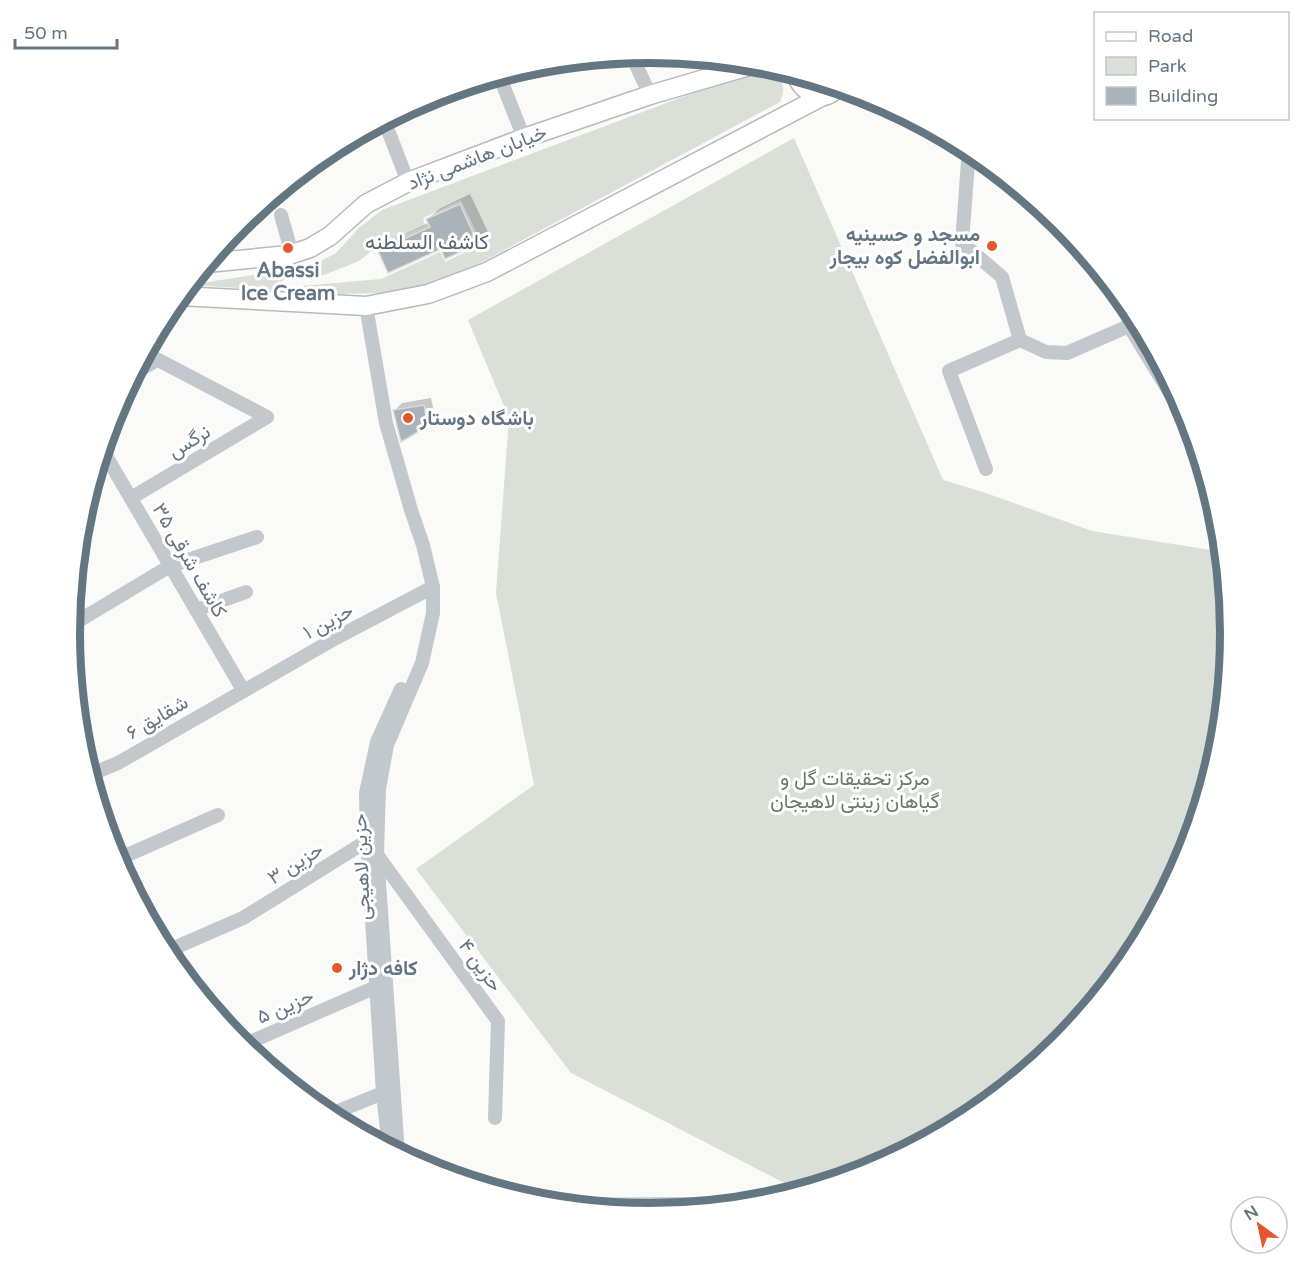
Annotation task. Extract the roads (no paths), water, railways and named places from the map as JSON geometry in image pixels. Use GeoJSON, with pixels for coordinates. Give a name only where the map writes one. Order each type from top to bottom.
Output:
{"type":"FeatureCollection","features":[{"type":"Feature","properties":{"kind":"main road","name":"خیابان هاشمی نژاد"},"geometry":{"type":"LineString","coordinates":[[218,262],[292,254],[310,248],[330,236],[366,204],[408,182],[650,94],[735,70]]}},
{"type":"Feature","properties":{"kind":"main road"},"geometry":{"type":"LineString","coordinates":[[802,83],[812,94],[821,97]]}},
{"type":"Feature","properties":{"kind":"main road"},"geometry":{"type":"LineString","coordinates":[[191,297],[366,306],[428,294],[487,272],[821,97],[833,93]]}},
{"type":"Feature","properties":{"kind":"street"},"geometry":{"type":"LineString","coordinates":[[635,63],[650,94]]}},
{"type":"Feature","properties":{"kind":"street"},"geometry":{"type":"LineString","coordinates":[[503,82],[524,138]]}},
{"type":"Feature","properties":{"kind":"street"},"geometry":{"type":"LineString","coordinates":[[387,128],[408,182]]}},
{"type":"Feature","properties":{"kind":"street"},"geometry":{"type":"LineString","coordinates":[[968,160],[962,243],[1002,277],[1020,340]]}},
{"type":"Feature","properties":{"kind":"street"},"geometry":{"type":"LineString","coordinates":[[281,215],[292,254]]}},
{"type":"Feature","properties":{"kind":"street","name":"حزین لاهیجی"},"geometry":{"type":"LineString","coordinates":[[366,306],[386,423],[423,545],[433,587],[433,613],[422,663],[387,745],[379,789],[377,854],[389,1092],[388,1140]]}},
{"type":"Feature","properties":{"kind":"street"},"geometry":{"type":"LineString","coordinates":[[987,469],[949,370],[1020,340],[1046,352],[1068,353],[1130,326],[1155,367]]}},
{"type":"Feature","properties":{"kind":"street","name":"نرگس"},"geometry":{"type":"LineString","coordinates":[[131,498],[267,417],[152,356]]}},
{"type":"Feature","properties":{"kind":"street","name":"کاشف شرقی ۳۵"},"geometry":{"type":"LineString","coordinates":[[107,458],[243,690]]}},
{"type":"Feature","properties":{"kind":"street"},"geometry":{"type":"LineString","coordinates":[[80,620],[171,566],[257,537]]}},
{"type":"Feature","properties":{"kind":"street","name":"حزین لاهیجی"},"geometry":{"type":"LineString","coordinates":[[397,1144],[376,987],[366,793],[377,742],[417,652],[433,587]]}},
{"type":"Feature","properties":{"kind":"street","name":"حزین ۱"},"geometry":{"type":"LineString","coordinates":[[243,690],[433,587]]}},
{"type":"Feature","properties":{"kind":"street"},"geometry":{"type":"LineString","coordinates":[[196,610],[246,592]]}},
{"type":"Feature","properties":{"kind":"street","name":"شقایق ۶"},"geometry":{"type":"LineString","coordinates":[[97,772],[118,763],[243,690]]}},
{"type":"Feature","properties":{"kind":"street"},"geometry":{"type":"LineString","coordinates":[[125,856],[218,815]]}},
{"type":"Feature","properties":{"kind":"street","name":"حزین ۳"},"geometry":{"type":"LineString","coordinates":[[175,948],[243,918],[367,841]]}},
{"type":"Feature","properties":{"kind":"street","name":"حزین ۴"},"geometry":{"type":"LineString","coordinates":[[377,854],[498,1021],[495,1118]]}},
{"type":"Feature","properties":{"kind":"street","name":"حزین ۵"},"geometry":{"type":"LineString","coordinates":[[252,1041],[376,987]]}},
{"type":"Feature","properties":{"kind":"street"},"geometry":{"type":"LineString","coordinates":[[339,1111],[389,1092]]}},
{"type":"Feature","properties":{"kind":"place","name":"مسجد و حسینیه ابوالفضل کوه بیجار"},"geometry":{"type":"Point","coordinates":[992,246]}},
{"type":"Feature","properties":{"kind":"place","name":"Abassi Ice Cream"},"geometry":{"type":"Point","coordinates":[288,248]}},
{"type":"Feature","properties":{"kind":"place","name":"باشگاه دوستار"},"geometry":{"type":"Point","coordinates":[408,418]}},
{"type":"Feature","properties":{"kind":"place","name":"کافه دژار"},"geometry":{"type":"Point","coordinates":[337,968]}},
{"type":"Feature","properties":{"kind":"district","name":"کاشف السلطنه"},"geometry":{"type":"Point","coordinates":[427,242]}},
{"type":"Feature","properties":{"kind":"park label","name":"مرکز تحقیقات گل و گیاهان زینتی لاهیجان"},"geometry":{"type":"Point","coordinates":[855,790]}}]}
